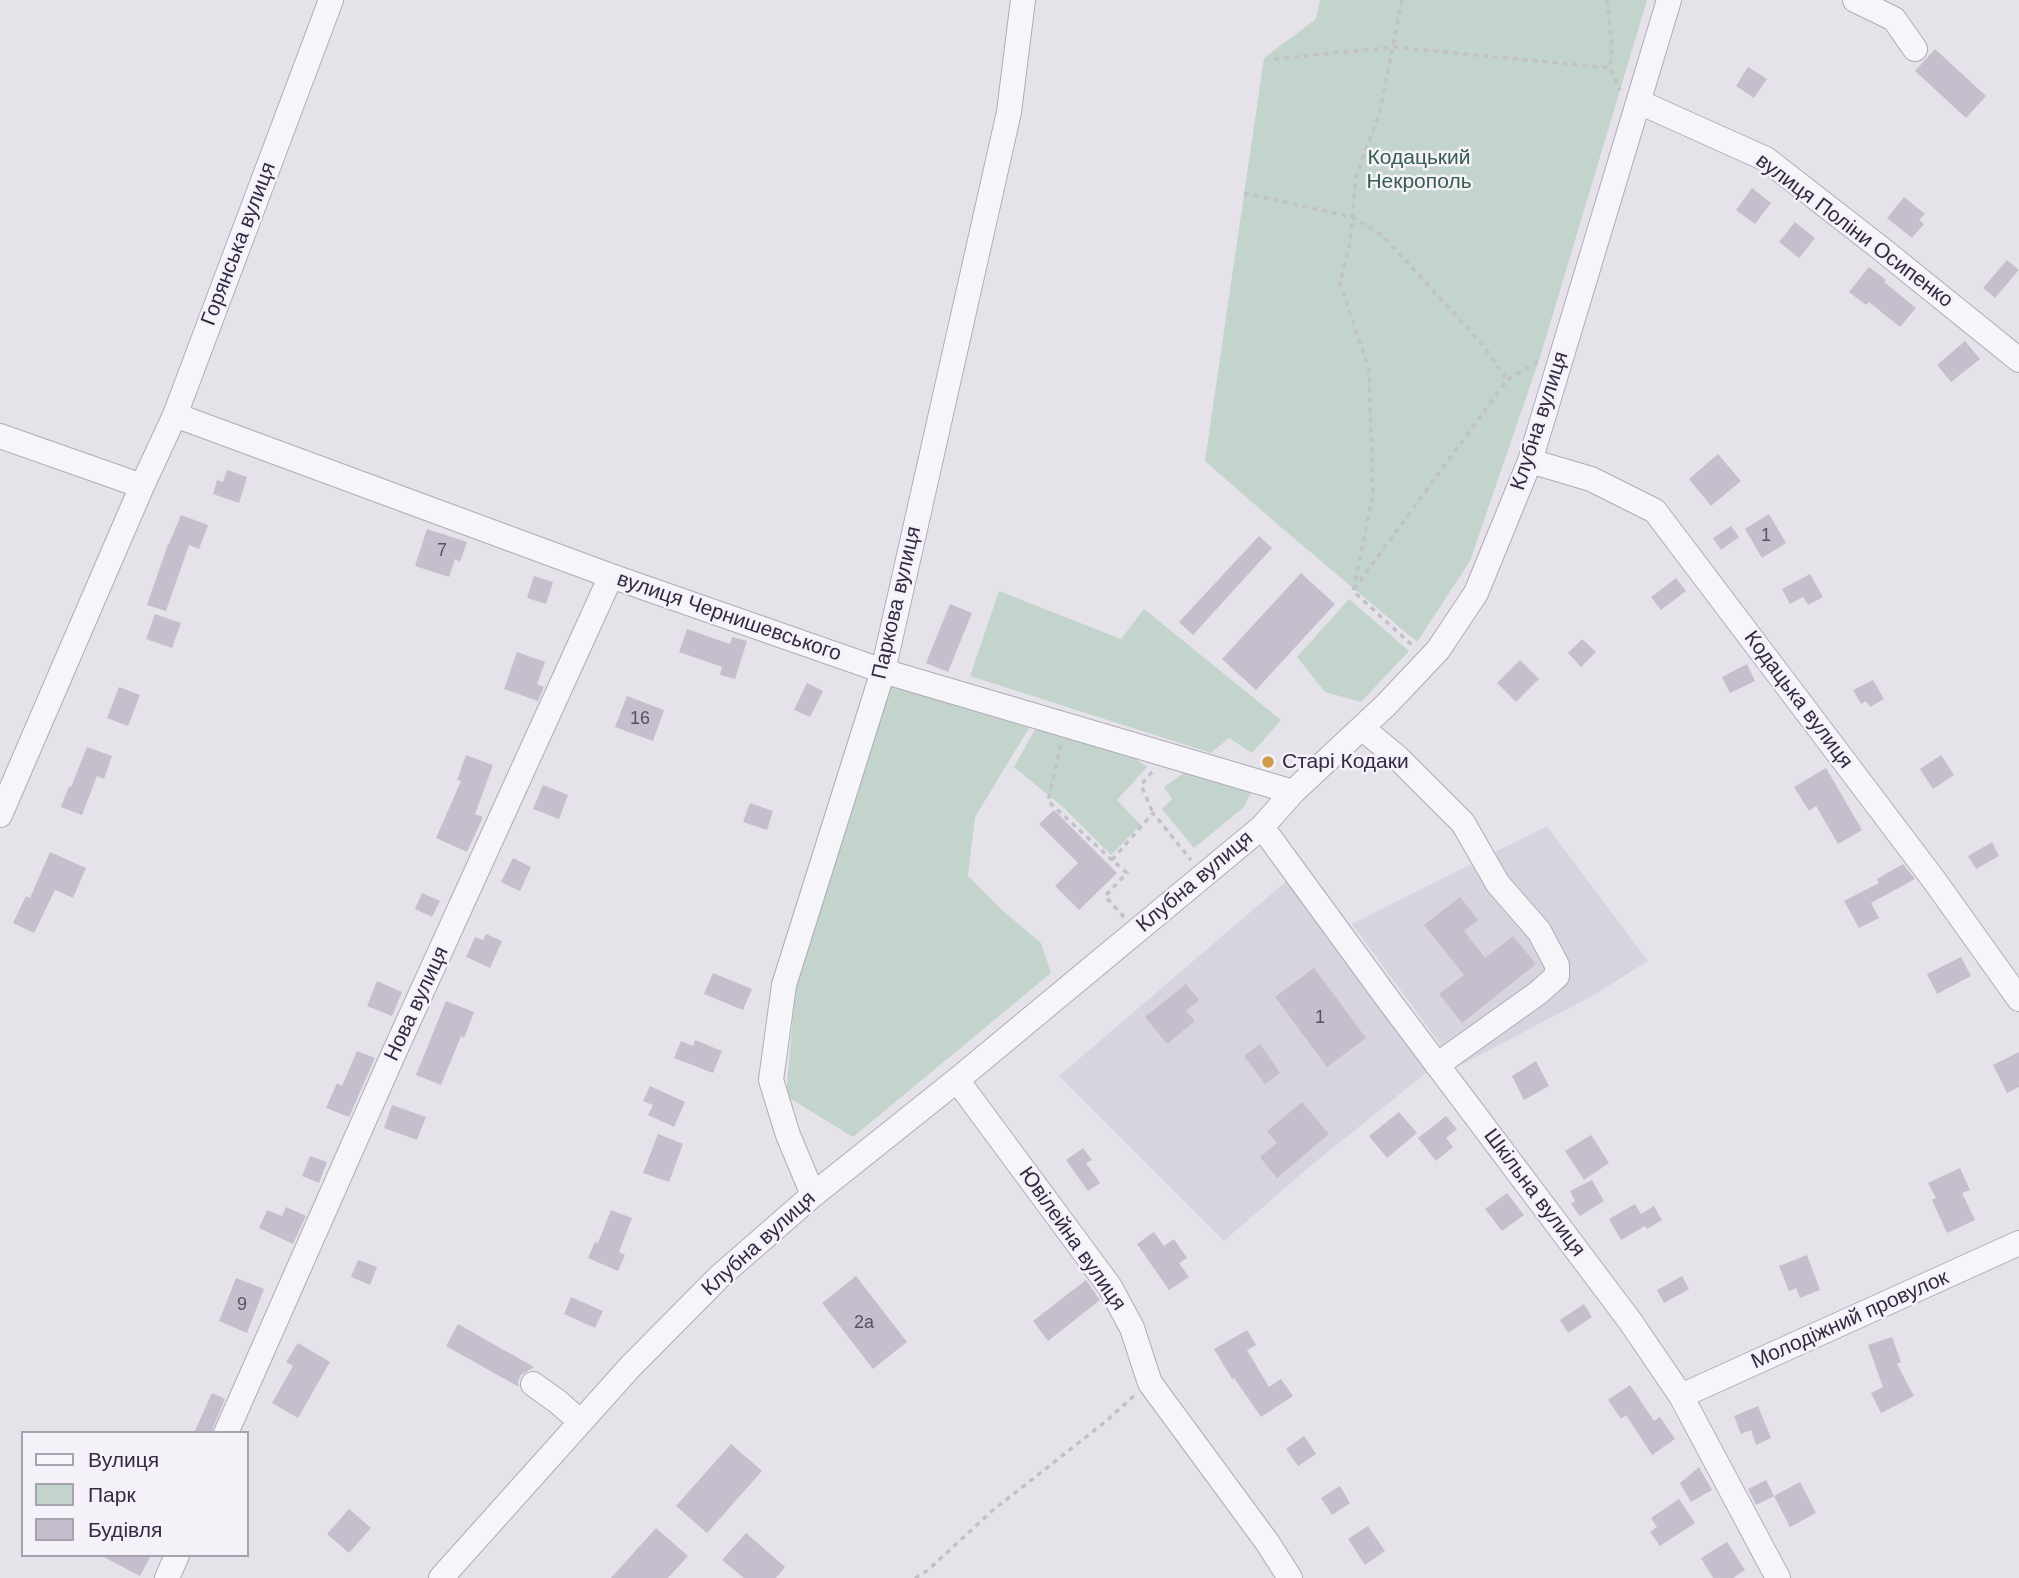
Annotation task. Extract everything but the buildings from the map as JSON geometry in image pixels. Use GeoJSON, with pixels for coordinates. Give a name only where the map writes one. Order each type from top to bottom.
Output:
{"type":"FeatureCollection","features":[{"type":"Feature","properties":{"kind":"street","name":"Горянська вулиця"},"geometry":{"type":"LineString","coordinates":[[0,814],[142,485],[175,415],[331,0]]}},
{"type":"Feature","properties":{"kind":"street","name":"Паркова вулиця"},"geometry":{"type":"LineString","coordinates":[[813,1195],[788,1135],[771,1080],[784,985],[883,671],[1009,112],[1023,0]]}},
{"type":"Feature","properties":{"kind":"street","name":"Клубна вулиця"},"geometry":{"type":"LineString","coordinates":[[441,1578],[630,1367],[720,1276],[813,1195],[957,1080],[1262,827],[1293,792],[1362,728],[1438,650],[1476,593],[1530,461],[1669,0]]}},
{"type":"Feature","properties":{"kind":"street"},"geometry":{"type":"LineString","coordinates":[[1854,0],[1894,19],[1915,49]]}},
{"type":"Feature","properties":{"kind":"street","name":"вулиця Поліни Осипенко"},"geometry":{"type":"LineString","coordinates":[[1639,102],[1766,159],[2019,360]]}},
{"type":"Feature","properties":{"kind":"street","name":"вулиця Чернишевського"},"geometry":{"type":"LineString","coordinates":[[175,415],[611,576],[883,671],[1293,792]]}},
{"type":"Feature","properties":{"kind":"street"},"geometry":{"type":"LineString","coordinates":[[0,436],[142,485]]}},
{"type":"Feature","properties":{"kind":"street","name":"Кодацька вулиця"},"geometry":{"type":"LineString","coordinates":[[1530,461],[1591,479],[1655,511],[1926,869],[2019,999]]}},
{"type":"Feature","properties":{"kind":"street","name":"Нова вулиця"},"geometry":{"type":"LineString","coordinates":[[227,1431],[393,1055],[611,576]]}},
{"type":"Feature","properties":{"kind":"street"},"geometry":{"type":"LineString","coordinates":[[1362,728],[1397,757],[1463,823],[1498,884],[1539,931],[1557,965],[1557,976],[1538,993],[1437,1065]]}},
{"type":"Feature","properties":{"kind":"street","name":"Шкільна вулиця"},"geometry":{"type":"LineString","coordinates":[[1262,827],[1630,1321],[1681,1396],[1778,1578]]}},
{"type":"Feature","properties":{"kind":"street","name":"Ювілейна вулиця"},"geometry":{"type":"LineString","coordinates":[[957,1080],[1110,1287],[1132,1328],[1150,1383],[1267,1542],[1290,1578]]}},
{"type":"Feature","properties":{"kind":"street","name":"Молодіжний провулок"},"geometry":{"type":"LineString","coordinates":[[1681,1396],[2019,1243]]}},
{"type":"Feature","properties":{"kind":"street"},"geometry":{"type":"LineString","coordinates":[[533,1384],[580,1422]]}},
{"type":"Feature","properties":{"kind":"street"},"geometry":{"type":"LineString","coordinates":[[167,1578],[176,1557]]}},
{"type":"Feature","properties":{"kind":"path"},"geometry":{"type":"LineString","coordinates":[[1353,591],[1373,494],[1369,369],[1340,283],[1350,243],[1356,176],[1380,112],[1402,0]]}},
{"type":"Feature","properties":{"kind":"path"},"geometry":{"type":"LineString","coordinates":[[1607,0],[1612,47],[1610,68],[1624,98],[1639,102]]}},
{"type":"Feature","properties":{"kind":"path"},"geometry":{"type":"LineString","coordinates":[[1274,59],[1393,47],[1610,68]]}},
{"type":"Feature","properties":{"kind":"path"},"geometry":{"type":"LineString","coordinates":[[1244,193],[1352,216],[1382,235],[1483,345],[1507,380]]}},
{"type":"Feature","properties":{"kind":"path"},"geometry":{"type":"LineString","coordinates":[[1353,591],[1507,380],[1565,345]]}},
{"type":"Feature","properties":{"kind":"path"},"geometry":{"type":"LineString","coordinates":[[1353,591],[1429,660]]}},
{"type":"Feature","properties":{"kind":"path"},"geometry":{"type":"LineString","coordinates":[[1065,725],[1048,802],[1127,873],[1105,896],[1137,930]]}},
{"type":"Feature","properties":{"kind":"path"},"geometry":{"type":"LineString","coordinates":[[1167,755],[1141,785],[1153,813],[1203,876]]}},
{"type":"Feature","properties":{"kind":"path"},"geometry":{"type":"LineString","coordinates":[[1112,860],[1153,813]]}},
{"type":"Feature","properties":{"kind":"path"},"geometry":{"type":"LineString","coordinates":[[915,1578],[928,1570],[992,1511],[1150,1383]]}},
{"type":"Feature","properties":{"kind":"shaded area"},"geometry":{"type":"Polygon","coordinates":[[[1547,826],[1648,961],[1592,996],[1457,1067],[1352,924],[1547,826]]]}},
{"type":"Feature","properties":{"kind":"shaded area"},"geometry":{"type":"Polygon","coordinates":[[[1290,878],[1427,1072],[1309,1167],[1224,1241],[1059,1076],[1290,878]]]}},
{"type":"Feature","properties":{"kind":"green space","name":"Кодацький Некрополь"},"geometry":{"type":"Polygon","coordinates":[[[1320,0],[1647,0],[1540,357],[1470,561],[1417,642],[1205,461],[1264,58],[1316,19],[1320,0]]]}},
{"type":"Feature","properties":{"kind":"green space"},"geometry":{"type":"Polygon","coordinates":[[[999,591],[1121,639],[1144,609],[1281,720],[1252,753],[1229,738],[1211,753],[970,676],[999,591]]]}},
{"type":"Feature","properties":{"kind":"green space"},"geometry":{"type":"Polygon","coordinates":[[[1349,599],[1409,651],[1361,702],[1325,692],[1297,657],[1349,599]]]}},
{"type":"Feature","properties":{"kind":"green space"},"geometry":{"type":"Polygon","coordinates":[[[885,682],[1029,728],[975,817],[968,876],[1041,943],[1051,973],[853,1137],[786,1096],[796,980],[885,682]]]}},
{"type":"Feature","properties":{"kind":"green space"},"geometry":{"type":"Polygon","coordinates":[[[1035,729],[1120,748],[1147,767],[1117,800],[1141,825],[1111,855],[1064,808],[1014,767],[1035,729]]]}},
{"type":"Feature","properties":{"kind":"green space"},"geometry":{"type":"Polygon","coordinates":[[[1184,773],[1232,782],[1251,793],[1243,808],[1194,848],[1162,809],[1172,799],[1164,787],[1184,773]]]}},
{"type":"Feature","properties":{"kind":"place","name":"Старі Кодаки"},"geometry":{"type":"Point","coordinates":[1268,762]}}]}
